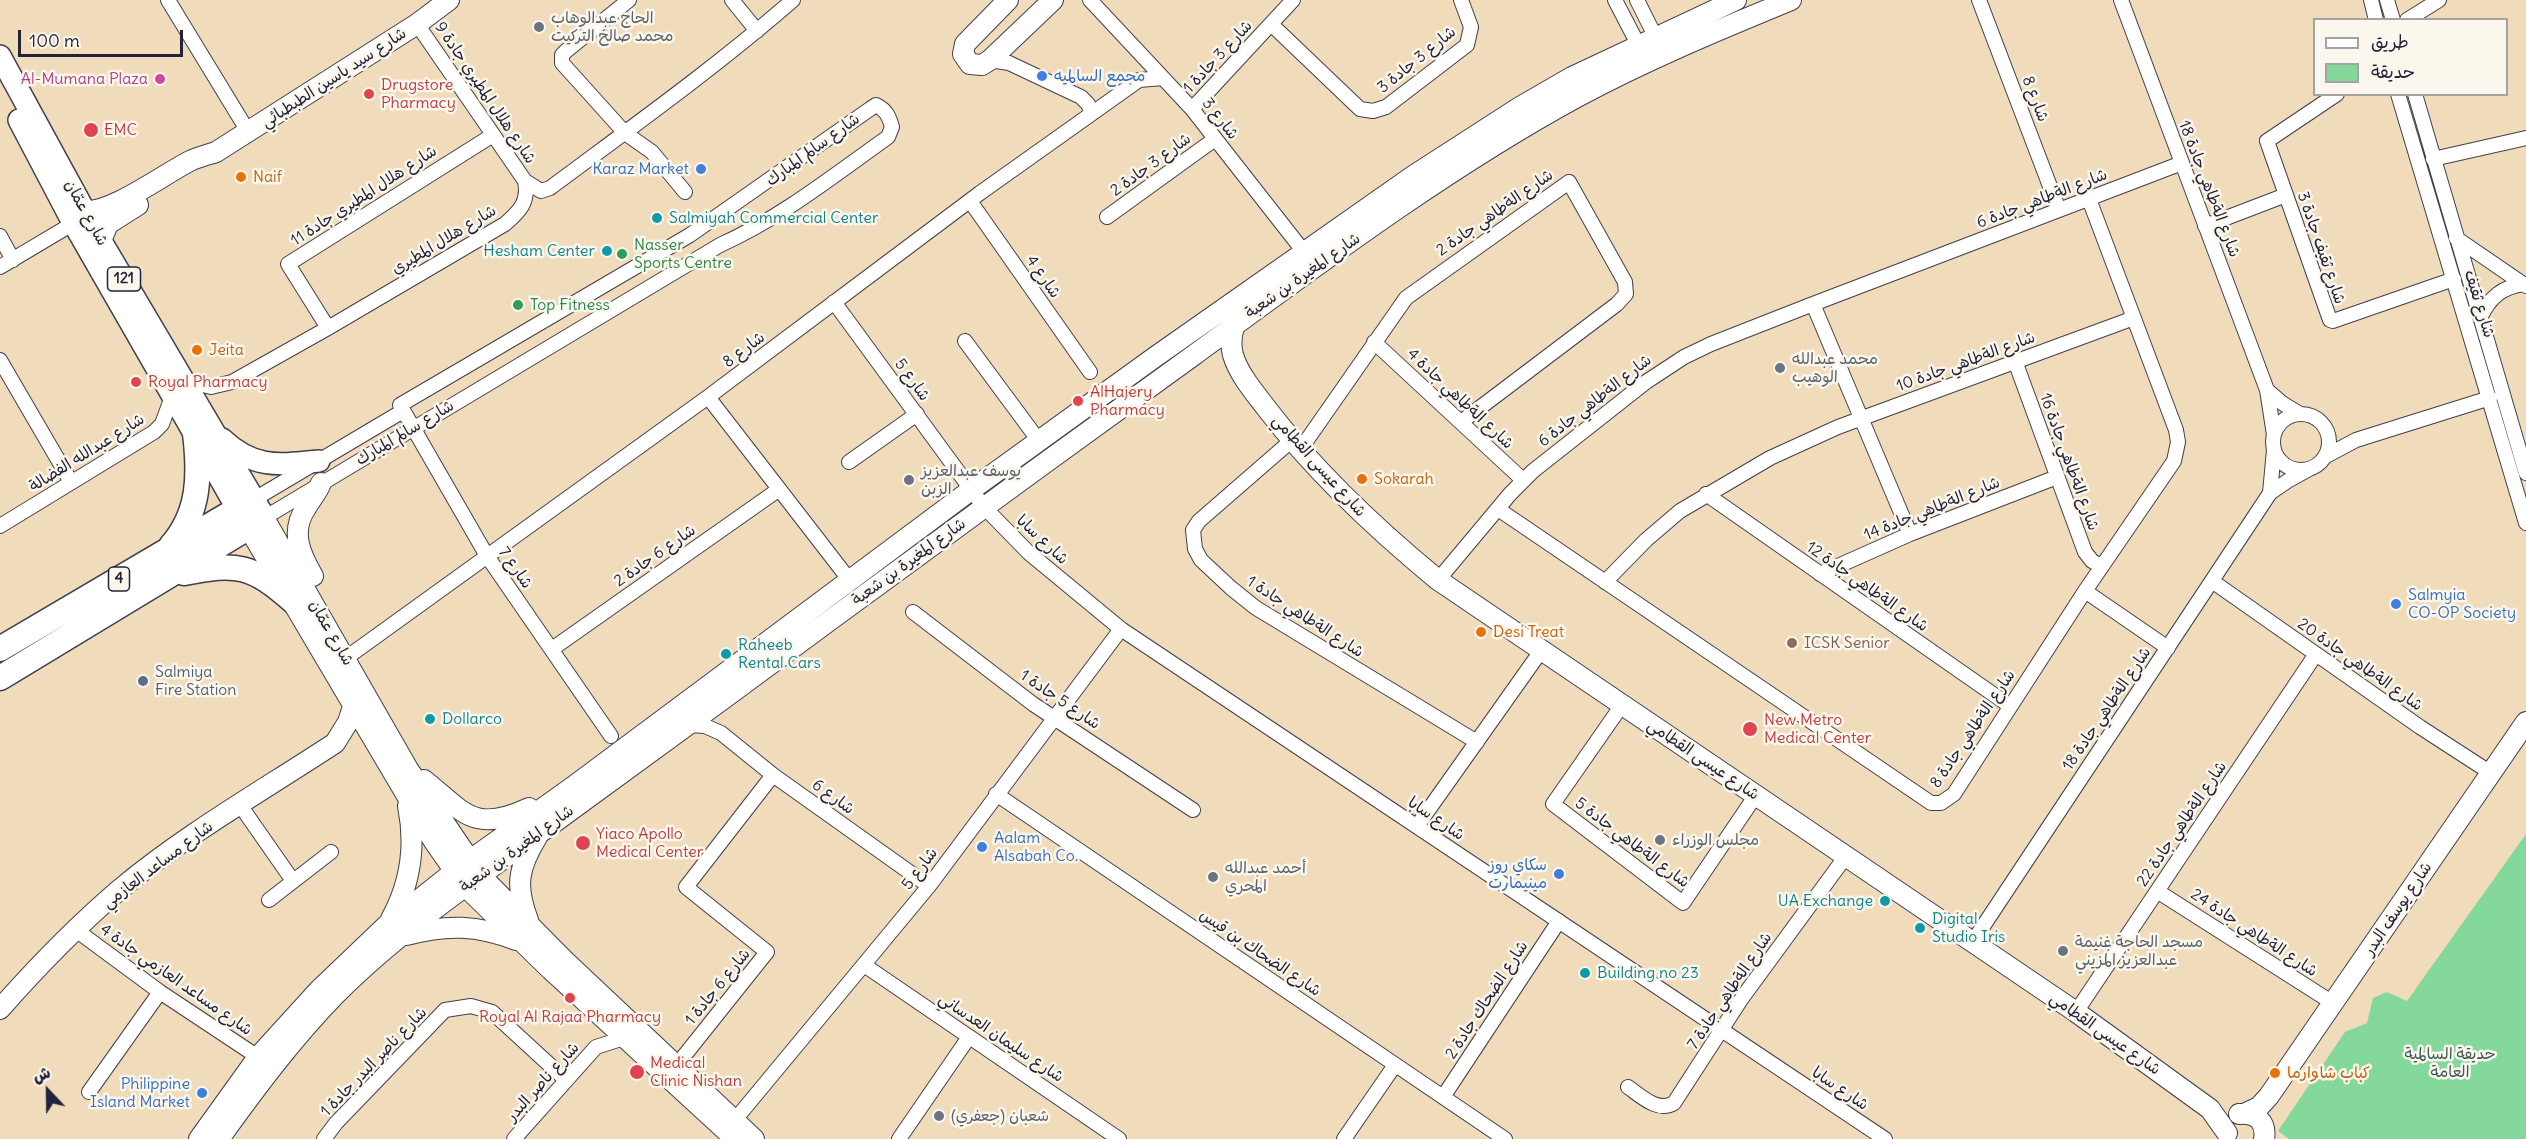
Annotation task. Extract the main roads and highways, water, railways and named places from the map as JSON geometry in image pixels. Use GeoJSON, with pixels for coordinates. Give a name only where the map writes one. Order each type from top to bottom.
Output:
{"type":"FeatureCollection","features":[{"type":"Feature","properties":{"kind":"highway"},"geometry":{"type":"LineString","coordinates":[[167,551],[185,527],[196,498],[204,432]]}},
{"type":"Feature","properties":{"kind":"highway","name":"4"},"geometry":{"type":"LineString","coordinates":[[0,678],[167,551],[251,513]]}},
{"type":"Feature","properties":{"kind":"highway","name":"4"},"geometry":{"type":"LineString","coordinates":[[0,650],[165,578],[251,513]]}},
{"type":"Feature","properties":{"kind":"highway"},"geometry":{"type":"LineString","coordinates":[[165,578],[216,567],[239,568],[268,580],[292,601]]}},
{"type":"Feature","properties":{"kind":"main road","name":"شارع سيد ياسين الطبطبائي"},"geometry":{"type":"LineString","coordinates":[[79,217],[111,206],[191,160],[216,152],[249,133],[417,24],[449,0]]}},
{"type":"Feature","properties":{"kind":"main road"},"geometry":{"type":"LineString","coordinates":[[1008,0],[967,40],[963,48],[965,60],[970,64],[982,65],[990,60],[1053,0]]}},
{"type":"Feature","properties":{"kind":"main road","name":"شارع المغيرة بن شعبة"},"geometry":{"type":"LineString","coordinates":[[199,1139],[258,1057],[319,990],[574,786],[851,582],[971,490],[1039,441],[1309,259],[1414,199],[1651,49],[1736,0]]}},
{"type":"Feature","properties":{"kind":"main road","name":"شارع المغيرة بن شعبة"},"geometry":{"type":"LineString","coordinates":[[1651,49],[1791,0]]}},
{"type":"Feature","properties":{"kind":"main road","name":"شارع عمّان"},"geometry":{"type":"LineString","coordinates":[[0,56],[79,217],[101,241],[179,388]]}},
{"type":"Feature","properties":{"kind":"main road","name":"شارع عمّان"},"geometry":{"type":"LineString","coordinates":[[0,86],[251,513],[323,618],[467,873]]}},
{"type":"Feature","properties":{"kind":"main road","name":"شارع سيد ياسين الطبطبائي"},"geometry":{"type":"LineString","coordinates":[[101,241],[108,224],[198,170],[216,152]]}},
{"type":"Feature","properties":{"kind":"main road","name":"شارع المغيرة بن شعبة"},"geometry":{"type":"LineString","coordinates":[[467,873],[539,833],[688,725],[1235,324],[1309,259]]}},
{"type":"Feature","properties":{"kind":"main road","name":"شارع عيسى القطامي"},"geometry":{"type":"LineString","coordinates":[[1235,324],[1231,341],[1237,366],[1296,445],[1377,530],[1438,580],[2076,1012],[2210,1109],[2227,1137]]}},
{"type":"Feature","properties":{"kind":"main road"},"geometry":{"type":"LineString","coordinates":[[1194,354],[1217,355],[1237,366]]}},
{"type":"Feature","properties":{"kind":"main road"},"geometry":{"type":"LineString","coordinates":[[204,432],[239,453],[261,462],[286,465],[324,458]]}},
{"type":"Feature","properties":{"kind":"main road"},"geometry":{"type":"LineString","coordinates":[[321,483],[302,515],[297,533],[300,552],[323,597],[323,618]]}},
{"type":"Feature","properties":{"kind":"main road","name":"شارع عمّان"},"geometry":{"type":"LineString","coordinates":[[251,513],[292,601],[433,840],[527,934],[624,1038],[734,1130],[754,1139]]}},
{"type":"Feature","properties":{"kind":"main road","name":"شارع مساعد العازمي"},"geometry":{"type":"LineString","coordinates":[[0,1009],[76,930],[119,890],[189,837],[335,743],[348,723],[353,706]]}},
{"type":"Feature","properties":{"kind":"main road","name":"شارع يوسف البدر"},"geometry":{"type":"LineString","coordinates":[[2227,1137],[2230,1121],[2259,1107],[2270,1095],[2526,722]]}},
{"type":"Feature","properties":{"kind":"main road"},"geometry":{"type":"LineString","coordinates":[[335,743],[376,743]]}},
{"type":"Feature","properties":{"kind":"main road"},"geometry":{"type":"LineString","coordinates":[[408,769],[462,813],[488,820],[514,815],[574,786]]}},
{"type":"Feature","properties":{"kind":"main road"},"geometry":{"type":"LineString","coordinates":[[405,792],[413,835],[411,862],[392,932],[467,927],[527,934],[519,882],[524,861],[539,833]]}},
{"type":"Feature","properties":{"kind":"main road","name":"شارع المغيرة بن شعبة"},"geometry":{"type":"LineString","coordinates":[[219,1139],[271,1067],[392,932]]}},
{"type":"Feature","properties":{"kind":"main road","name":"شارع عمّان"},"geometry":{"type":"LineString","coordinates":[[527,934],[676,1066],[734,1130]]}},
{"type":"Feature","properties":{"kind":"main road","name":"شارع يوسف البدر"},"geometry":{"type":"LineString","coordinates":[[2266,1135],[2265,1112],[2270,1095]]}},
{"type":"Feature","properties":{"kind":"main road","name":"شارع عيسى القطامي"},"geometry":{"type":"LineString","coordinates":[[2210,1109],[2243,1114]]}},
{"type":"Feature","properties":{"kind":"main road"},"geometry":{"type":"LineString","coordinates":[[2243,1114],[2258,1118],[2266,1135]]}},
{"type":"Feature","properties":{"kind":"place","name":"الحاج عبدالوهاب محمد صالح التركيت"},"geometry":{"type":"Point","coordinates":[539,27]}},
{"type":"Feature","properties":{"kind":"place","name":"مجمع السالميه"},"geometry":{"type":"Point","coordinates":[1042,76]}},
{"type":"Feature","properties":{"kind":"place","name":"Al-Mumana Plaza"},"geometry":{"type":"Point","coordinates":[160,79]}},
{"type":"Feature","properties":{"kind":"place","name":"Drugstore Pharmacy"},"geometry":{"type":"Point","coordinates":[369,94]}},
{"type":"Feature","properties":{"kind":"place","name":"EMC"},"geometry":{"type":"Point","coordinates":[91,130]}},
{"type":"Feature","properties":{"kind":"place","name":"Karaz Market"},"geometry":{"type":"Point","coordinates":[701,169]}},
{"type":"Feature","properties":{"kind":"place","name":"Naif"},"geometry":{"type":"Point","coordinates":[241,177]}},
{"type":"Feature","properties":{"kind":"place","name":"Salmiyah Commercial Center"},"geometry":{"type":"Point","coordinates":[657,218]}},
{"type":"Feature","properties":{"kind":"place","name":"Hesham Center"},"geometry":{"type":"Point","coordinates":[607,251]}},
{"type":"Feature","properties":{"kind":"place","name":"Nasser Sports Centre"},"geometry":{"type":"Point","coordinates":[622,254]}},
{"type":"Feature","properties":{"kind":"place","name":"Top Fitness"},"geometry":{"type":"Point","coordinates":[518,305]}},
{"type":"Feature","properties":{"kind":"place","name":"Jeita"},"geometry":{"type":"Point","coordinates":[197,350]}},
{"type":"Feature","properties":{"kind":"place","name":"محمد عبدالله الوهيب"},"geometry":{"type":"Point","coordinates":[1780,368]}},
{"type":"Feature","properties":{"kind":"place","name":"Royal Pharmacy"},"geometry":{"type":"Point","coordinates":[136,382]}},
{"type":"Feature","properties":{"kind":"place","name":"AlHajery Pharmacy"},"geometry":{"type":"Point","coordinates":[1078,401]}},
{"type":"Feature","properties":{"kind":"place","name":"Sokarah"},"geometry":{"type":"Point","coordinates":[1362,479]}},
{"type":"Feature","properties":{"kind":"place","name":"يوسف عبدالعزيز الزبن"},"geometry":{"type":"Point","coordinates":[909,480]}},
{"type":"Feature","properties":{"kind":"place","name":"Salmyia CO-OP Society"},"geometry":{"type":"Point","coordinates":[2396,604]}},
{"type":"Feature","properties":{"kind":"place","name":"Desi Treat"},"geometry":{"type":"Point","coordinates":[1481,632]}},
{"type":"Feature","properties":{"kind":"place","name":"ICSK Senior"},"geometry":{"type":"Point","coordinates":[1792,643]}},
{"type":"Feature","properties":{"kind":"place","name":"Raheeb Rental Cars"},"geometry":{"type":"Point","coordinates":[726,654]}},
{"type":"Feature","properties":{"kind":"place","name":"Salmiya Fire Station"},"geometry":{"type":"Point","coordinates":[143,681]}},
{"type":"Feature","properties":{"kind":"place","name":"Dollarco"},"geometry":{"type":"Point","coordinates":[430,719]}},
{"type":"Feature","properties":{"kind":"place","name":"New Metro Medical Center"},"geometry":{"type":"Point","coordinates":[1750,729]}},
{"type":"Feature","properties":{"kind":"place","name":"مجلس الوزراء"},"geometry":{"type":"Point","coordinates":[1660,840]}},
{"type":"Feature","properties":{"kind":"place","name":"Yiaco Apollo Medical Center"},"geometry":{"type":"Point","coordinates":[583,843]}},
{"type":"Feature","properties":{"kind":"place","name":"Aalam Alsabah Co."},"geometry":{"type":"Point","coordinates":[982,847]}},
{"type":"Feature","properties":{"kind":"place","name":"سكاي روز مينيمارت"},"geometry":{"type":"Point","coordinates":[1559,874]}},
{"type":"Feature","properties":{"kind":"place","name":"أحمد عبدالله المحري"},"geometry":{"type":"Point","coordinates":[1213,877]}},
{"type":"Feature","properties":{"kind":"place","name":"UA Exchange"},"geometry":{"type":"Point","coordinates":[1885,901]}},
{"type":"Feature","properties":{"kind":"place","name":"Digital Studio Iris"},"geometry":{"type":"Point","coordinates":[1920,928]}},
{"type":"Feature","properties":{"kind":"place","name":"مسجد الحاجة غنيمة عبدالعزيز المزيني"},"geometry":{"type":"Point","coordinates":[2063,951]}},
{"type":"Feature","properties":{"kind":"place","name":"Building no 23"},"geometry":{"type":"Point","coordinates":[1585,973]}},
{"type":"Feature","properties":{"kind":"place","name":"Royal Al Rajaa Pharmacy"},"geometry":{"type":"Point","coordinates":[570,998]}},
{"type":"Feature","properties":{"kind":"place","name":"Medical Clinic Nishan"},"geometry":{"type":"Point","coordinates":[637,1072]}},
{"type":"Feature","properties":{"kind":"place","name":"كباب شاوارما"},"geometry":{"type":"Point","coordinates":[2275,1073]}},
{"type":"Feature","properties":{"kind":"place","name":"Philippine Island Market"},"geometry":{"type":"Point","coordinates":[202,1093]}},
{"type":"Feature","properties":{"kind":"place","name":"شعبان (جعفري)"},"geometry":{"type":"Point","coordinates":[939,1116]}},
{"type":"Feature","properties":{"kind":"park label","name":"حديقة السالمية العامة"},"geometry":{"type":"Point","coordinates":[2450,1063]}}]}
